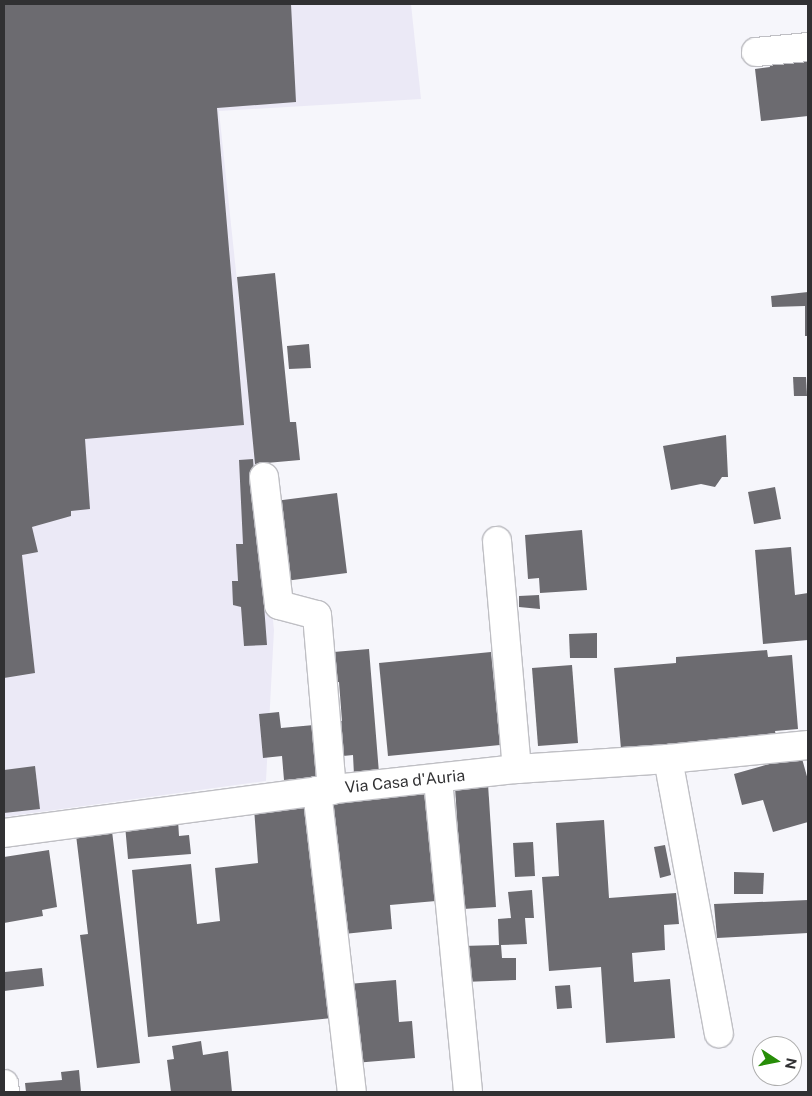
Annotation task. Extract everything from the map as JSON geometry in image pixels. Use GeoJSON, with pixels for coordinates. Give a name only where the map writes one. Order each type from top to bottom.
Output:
{"type":"FeatureCollection","features":[{"type":"Feature","properties":{"kind":"street"},"geometry":{"type":"LineString","coordinates":[[756,52],[808,47]]}},
{"type":"Feature","properties":{"kind":"street"},"geometry":{"type":"LineString","coordinates":[[264,477],[279,605],[317,615],[324,790],[352,1092]]}},
{"type":"Feature","properties":{"kind":"street"},"geometry":{"type":"LineString","coordinates":[[496,541],[516,769]]}},
{"type":"Feature","properties":{"kind":"street","name":"Via Casa d'Auria"},"geometry":{"type":"LineString","coordinates":[[4,833],[324,790],[438,780],[516,769],[668,760],[808,745]]}},
{"type":"Feature","properties":{"kind":"street"},"geometry":{"type":"LineString","coordinates":[[668,760],[719,1032]]}},
{"type":"Feature","properties":{"kind":"street"},"geometry":{"type":"LineString","coordinates":[[438,780],[468,1092]]}},
{"type":"Feature","properties":{"kind":"street"},"geometry":{"type":"LineString","coordinates":[[4,1084],[5,1092]]}},
{"type":"Feature","properties":{"kind":"shaded area"},"geometry":{"type":"Polygon","coordinates":[[[4,4],[411,4],[421,99],[219,111],[274,630],[266,781],[4,817],[4,4]]]}},
{"type":"Feature","properties":{"kind":"building"},"geometry":{"type":"Polygon","coordinates":[[[4,4],[291,4],[296,102],[217,108],[244,425],[85,439],[90,509],[71,511],[71,516],[32,527],[38,552],[22,555],[35,673],[4,678],[4,4]]]}},
{"type":"Feature","properties":{"kind":"building"},"geometry":{"type":"Polygon","coordinates":[[[808,55],[808,116],[761,121],[755,69],[770,67],[769,60],[808,55]]]}},
{"type":"Feature","properties":{"kind":"building"},"geometry":{"type":"Polygon","coordinates":[[[275,273],[290,422],[296,422],[300,460],[255,464],[237,277],[275,273]]]}},
{"type":"Feature","properties":{"kind":"building"},"geometry":{"type":"Polygon","coordinates":[[[808,292],[808,336],[805,336],[805,306],[772,307],[771,296],[808,292]]]}},
{"type":"Feature","properties":{"kind":"building"},"geometry":{"type":"Polygon","coordinates":[[[309,344],[311,368],[289,369],[287,346],[309,344]]]}},
{"type":"Feature","properties":{"kind":"building"},"geometry":{"type":"Polygon","coordinates":[[[793,377],[806,377],[807,396],[794,396],[793,377]]]}},
{"type":"Feature","properties":{"kind":"building"},"geometry":{"type":"Polygon","coordinates":[[[726,435],[728,477],[722,477],[715,487],[701,484],[671,490],[663,446],[726,435]]]}},
{"type":"Feature","properties":{"kind":"building"},"geometry":{"type":"Polygon","coordinates":[[[253,459],[267,645],[244,646],[241,607],[233,605],[232,581],[238,581],[236,544],[243,544],[239,460],[253,459]]]}},
{"type":"Feature","properties":{"kind":"building"},"geometry":{"type":"Polygon","coordinates":[[[775,487],[781,519],[754,524],[748,492],[775,487]]]}},
{"type":"Feature","properties":{"kind":"building"},"geometry":{"type":"Polygon","coordinates":[[[337,493],[347,573],[285,581],[275,501],[337,493]]]}},
{"type":"Feature","properties":{"kind":"building"},"geometry":{"type":"Polygon","coordinates":[[[582,530],[587,590],[540,593],[539,578],[528,579],[525,535],[582,530]]]}},
{"type":"Feature","properties":{"kind":"building"},"geometry":{"type":"Polygon","coordinates":[[[791,547],[795,595],[808,593],[808,640],[763,644],[755,550],[791,547]]]}},
{"type":"Feature","properties":{"kind":"building"},"geometry":{"type":"Polygon","coordinates":[[[539,595],[540,609],[519,607],[519,596],[539,595]]]}},
{"type":"Feature","properties":{"kind":"building"},"geometry":{"type":"Polygon","coordinates":[[[597,633],[597,658],[570,658],[569,634],[597,633]]]}},
{"type":"Feature","properties":{"kind":"building"},"geometry":{"type":"Polygon","coordinates":[[[369,649],[379,773],[354,775],[353,755],[333,757],[330,722],[342,721],[339,682],[324,683],[322,653],[369,649]]]}},
{"type":"Feature","properties":{"kind":"building"},"geometry":{"type":"Polygon","coordinates":[[[767,650],[768,657],[792,655],[798,729],[775,731],[776,736],[621,749],[614,668],[676,663],[676,657],[767,650]]]}},
{"type":"Feature","properties":{"kind":"building"},"geometry":{"type":"Polygon","coordinates":[[[491,652],[500,745],[388,756],[379,663],[491,652]]]}},
{"type":"Feature","properties":{"kind":"building"},"geometry":{"type":"Polygon","coordinates":[[[572,665],[578,743],[538,746],[532,668],[572,665]]]}},
{"type":"Feature","properties":{"kind":"building"},"geometry":{"type":"Polygon","coordinates":[[[279,712],[281,728],[314,725],[318,777],[284,780],[282,756],[263,758],[259,714],[279,712]]]}},
{"type":"Feature","properties":{"kind":"building"},"geometry":{"type":"Polygon","coordinates":[[[801,755],[808,780],[808,822],[773,832],[763,800],[742,805],[734,774],[801,755]]]}},
{"type":"Feature","properties":{"kind":"building"},"geometry":{"type":"Polygon","coordinates":[[[35,766],[40,809],[4,813],[4,770],[35,766]]]}},
{"type":"Feature","properties":{"kind":"building"},"geometry":{"type":"Polygon","coordinates":[[[488,784],[496,907],[463,909],[455,787],[488,784]]]}},
{"type":"Feature","properties":{"kind":"building"},"geometry":{"type":"Polygon","coordinates":[[[426,794],[436,901],[390,905],[392,929],[344,934],[326,803],[426,794]]]}},
{"type":"Feature","properties":{"kind":"building"},"geometry":{"type":"Polygon","coordinates":[[[307,803],[332,1018],[148,1037],[132,870],[191,864],[197,924],[220,921],[215,868],[258,863],[254,808],[307,803]]]}},
{"type":"Feature","properties":{"kind":"building"},"geometry":{"type":"Polygon","coordinates":[[[178,820],[179,836],[189,835],[191,854],[128,859],[125,825],[178,820]]]}},
{"type":"Feature","properties":{"kind":"building"},"geometry":{"type":"Polygon","coordinates":[[[604,820],[609,898],[676,893],[679,924],[664,925],[665,950],[632,953],[634,982],[670,979],[675,1038],[606,1043],[601,967],[549,971],[542,877],[559,876],[556,823],[604,820]]]}},
{"type":"Feature","properties":{"kind":"building"},"geometry":{"type":"Polygon","coordinates":[[[112,831],[140,1063],[97,1068],[80,935],[88,934],[76,835],[112,831]]]}},
{"type":"Feature","properties":{"kind":"building"},"geometry":{"type":"Polygon","coordinates":[[[533,842],[535,876],[515,877],[513,843],[533,842]]]}},
{"type":"Feature","properties":{"kind":"building"},"geometry":{"type":"Polygon","coordinates":[[[665,845],[671,875],[660,878],[654,847],[665,845]]]}},
{"type":"Feature","properties":{"kind":"building"},"geometry":{"type":"Polygon","coordinates":[[[49,850],[57,907],[42,910],[43,916],[4,923],[4,857],[49,850]]]}},
{"type":"Feature","properties":{"kind":"building"},"geometry":{"type":"Polygon","coordinates":[[[734,872],[764,873],[763,894],[734,894],[734,872]]]}},
{"type":"Feature","properties":{"kind":"building"},"geometry":{"type":"Polygon","coordinates":[[[532,890],[534,918],[525,918],[527,944],[501,945],[502,958],[516,958],[516,980],[463,982],[462,946],[499,945],[498,919],[511,918],[508,892],[532,890]]]}},
{"type":"Feature","properties":{"kind":"building"},"geometry":{"type":"Polygon","coordinates":[[[808,900],[808,933],[717,938],[714,904],[808,900]]]}},
{"type":"Feature","properties":{"kind":"building"},"geometry":{"type":"Polygon","coordinates":[[[42,968],[44,986],[4,991],[5,972],[42,968]]]}},
{"type":"Feature","properties":{"kind":"building"},"geometry":{"type":"Polygon","coordinates":[[[396,980],[399,1022],[412,1021],[415,1058],[354,1063],[348,984],[396,980]]]}},
{"type":"Feature","properties":{"kind":"building"},"geometry":{"type":"Polygon","coordinates":[[[570,985],[572,1008],[557,1009],[555,986],[570,985]]]}},
{"type":"Feature","properties":{"kind":"building"},"geometry":{"type":"Polygon","coordinates":[[[201,1041],[203,1055],[228,1051],[232,1092],[171,1092],[167,1060],[174,1059],[172,1046],[201,1041]]]}},
{"type":"Feature","properties":{"kind":"building"},"geometry":{"type":"Polygon","coordinates":[[[79,1070],[81,1092],[26,1092],[25,1083],[62,1080],[61,1072],[79,1070]]]}}]}
